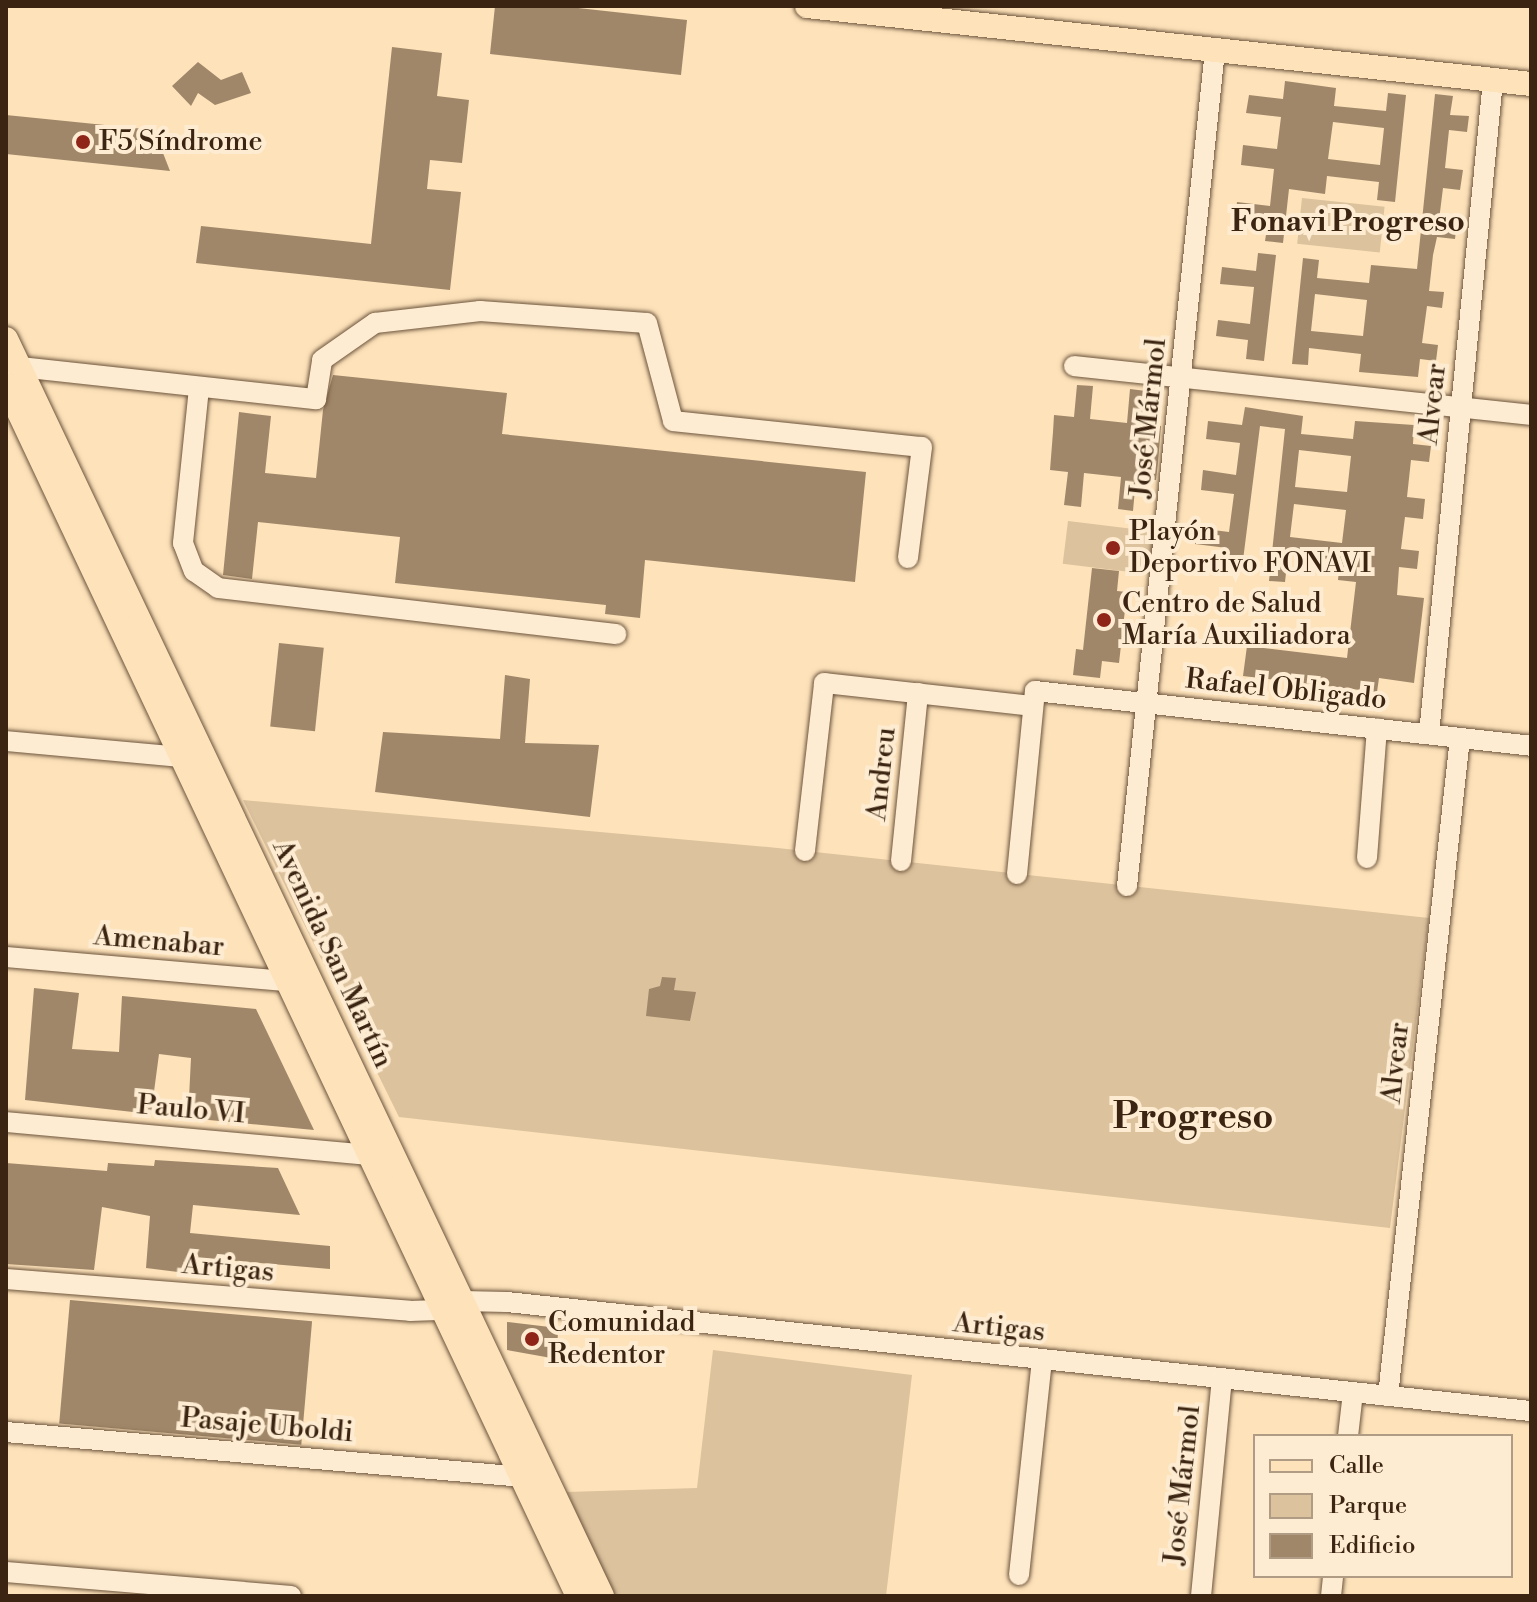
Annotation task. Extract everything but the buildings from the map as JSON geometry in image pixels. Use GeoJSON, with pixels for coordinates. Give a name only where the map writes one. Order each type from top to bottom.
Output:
{"type":"FeatureCollection","features":[{"type":"Feature","properties":{"kind":"main road"},"geometry":{"type":"LineString","coordinates":[[807,6],[1531,84]]}},
{"type":"Feature","properties":{"kind":"main road","name":"Avenida San Martín"},"geometry":{"type":"LineString","coordinates":[[6,339],[11,375],[196,758],[453,1306],[523,1477],[578,1596]]}},
{"type":"Feature","properties":{"kind":"main road","name":"Avenida San Martín"},"geometry":{"type":"LineString","coordinates":[[298,978],[371,1155],[453,1306],[602,1596]]}},
{"type":"Feature","properties":{"kind":"street","name":"José Mármol"},"geometry":{"type":"LineString","coordinates":[[1127,886],[1215,50]]}},
{"type":"Feature","properties":{"kind":"street","name":"Alvear"},"geometry":{"type":"LineString","coordinates":[[1429,734],[1493,80]]}},
{"type":"Feature","properties":{"kind":"street"},"geometry":{"type":"LineString","coordinates":[[11,375],[316,399],[322,360],[375,323],[480,311],[647,323],[673,421],[922,447],[908,558]]}},
{"type":"Feature","properties":{"kind":"street"},"geometry":{"type":"LineString","coordinates":[[1074,366],[1531,415]]}},
{"type":"Feature","properties":{"kind":"street"},"geometry":{"type":"LineString","coordinates":[[199,388],[183,543],[194,571],[218,588],[616,634]]}},
{"type":"Feature","properties":{"kind":"street","name":"Rafael Obligado"},"geometry":{"type":"LineString","coordinates":[[805,851],[824,683],[918,693],[1148,703],[1531,746]]}},
{"type":"Feature","properties":{"kind":"street","name":"Andreu"},"geometry":{"type":"LineString","coordinates":[[901,861],[918,693]]}},
{"type":"Feature","properties":{"kind":"street"},"geometry":{"type":"LineString","coordinates":[[1017,874],[1034,698]]}},
{"type":"Feature","properties":{"kind":"street"},"geometry":{"type":"LineString","coordinates":[[1367,858],[1377,728]]}},
{"type":"Feature","properties":{"kind":"street","name":"Alvear"},"geometry":{"type":"LineString","coordinates":[[1388,1396],[1460,738]]}},
{"type":"Feature","properties":{"kind":"street"},"geometry":{"type":"LineString","coordinates":[[6,741],[196,758]]}},
{"type":"Feature","properties":{"kind":"street","name":"Amenabar"},"geometry":{"type":"LineString","coordinates":[[6,957],[298,978]]}},
{"type":"Feature","properties":{"kind":"street","name":"Paulo VI"},"geometry":{"type":"LineString","coordinates":[[6,1122],[371,1155]]}},
{"type":"Feature","properties":{"kind":"street","name":"Artigas"},"geometry":{"type":"LineString","coordinates":[[6,1279],[453,1306],[1042,1360],[1531,1411]]}},
{"type":"Feature","properties":{"kind":"street"},"geometry":{"type":"LineString","coordinates":[[1019,1575],[1042,1360]]}},
{"type":"Feature","properties":{"kind":"street","name":"José Mármol"},"geometry":{"type":"LineString","coordinates":[[1201,1596],[1222,1379]]}},
{"type":"Feature","properties":{"kind":"street"},"geometry":{"type":"LineString","coordinates":[[1348,1434],[1353,1392]]}},
{"type":"Feature","properties":{"kind":"street","name":"Pasaje Uboldi"},"geometry":{"type":"LineString","coordinates":[[6,1432],[523,1477]]}},
{"type":"Feature","properties":{"kind":"street"},"geometry":{"type":"LineString","coordinates":[[6,1572],[291,1596]]}},
{"type":"Feature","properties":{"kind":"green space"},"geometry":{"type":"Polygon","coordinates":[[[1302,198],[1385,207],[1380,252],[1297,244],[1302,198]]]}},
{"type":"Feature","properties":{"kind":"green space","name":"Playón Deportivo FONAVI"},"geometry":{"type":"Polygon","coordinates":[[[1068,521],[1162,533],[1157,575],[1063,564],[1068,521]]]}},
{"type":"Feature","properties":{"kind":"green space"},"geometry":{"type":"Polygon","coordinates":[[[243,800],[768,847],[1429,918],[1390,1228],[399,1117],[243,800]]]}},
{"type":"Feature","properties":{"kind":"green space"},"geometry":{"type":"Polygon","coordinates":[[[713,1350],[912,1375],[886,1596],[613,1596],[567,1492],[697,1488],[713,1350]]]}},
{"type":"Feature","properties":{"kind":"place","name":"F5 Síndrome"},"geometry":{"type":"Point","coordinates":[83,142]}},
{"type":"Feature","properties":{"kind":"place","name":"Playón Deportivo FONAVI"},"geometry":{"type":"Point","coordinates":[1113,548]}},
{"type":"Feature","properties":{"kind":"place","name":"Centro de Salud María Auxiliadora"},"geometry":{"type":"Point","coordinates":[1104,620]}},
{"type":"Feature","properties":{"kind":"place","name":"Comunidad Redentor"},"geometry":{"type":"Point","coordinates":[532,1339]}},
{"type":"Feature","properties":{"kind":"district","name":"Fonavi Progreso"},"geometry":{"type":"Point","coordinates":[1348,222]}},
{"type":"Feature","properties":{"kind":"district","name":"Progreso"},"geometry":{"type":"Point","coordinates":[1193,1118]}}]}
